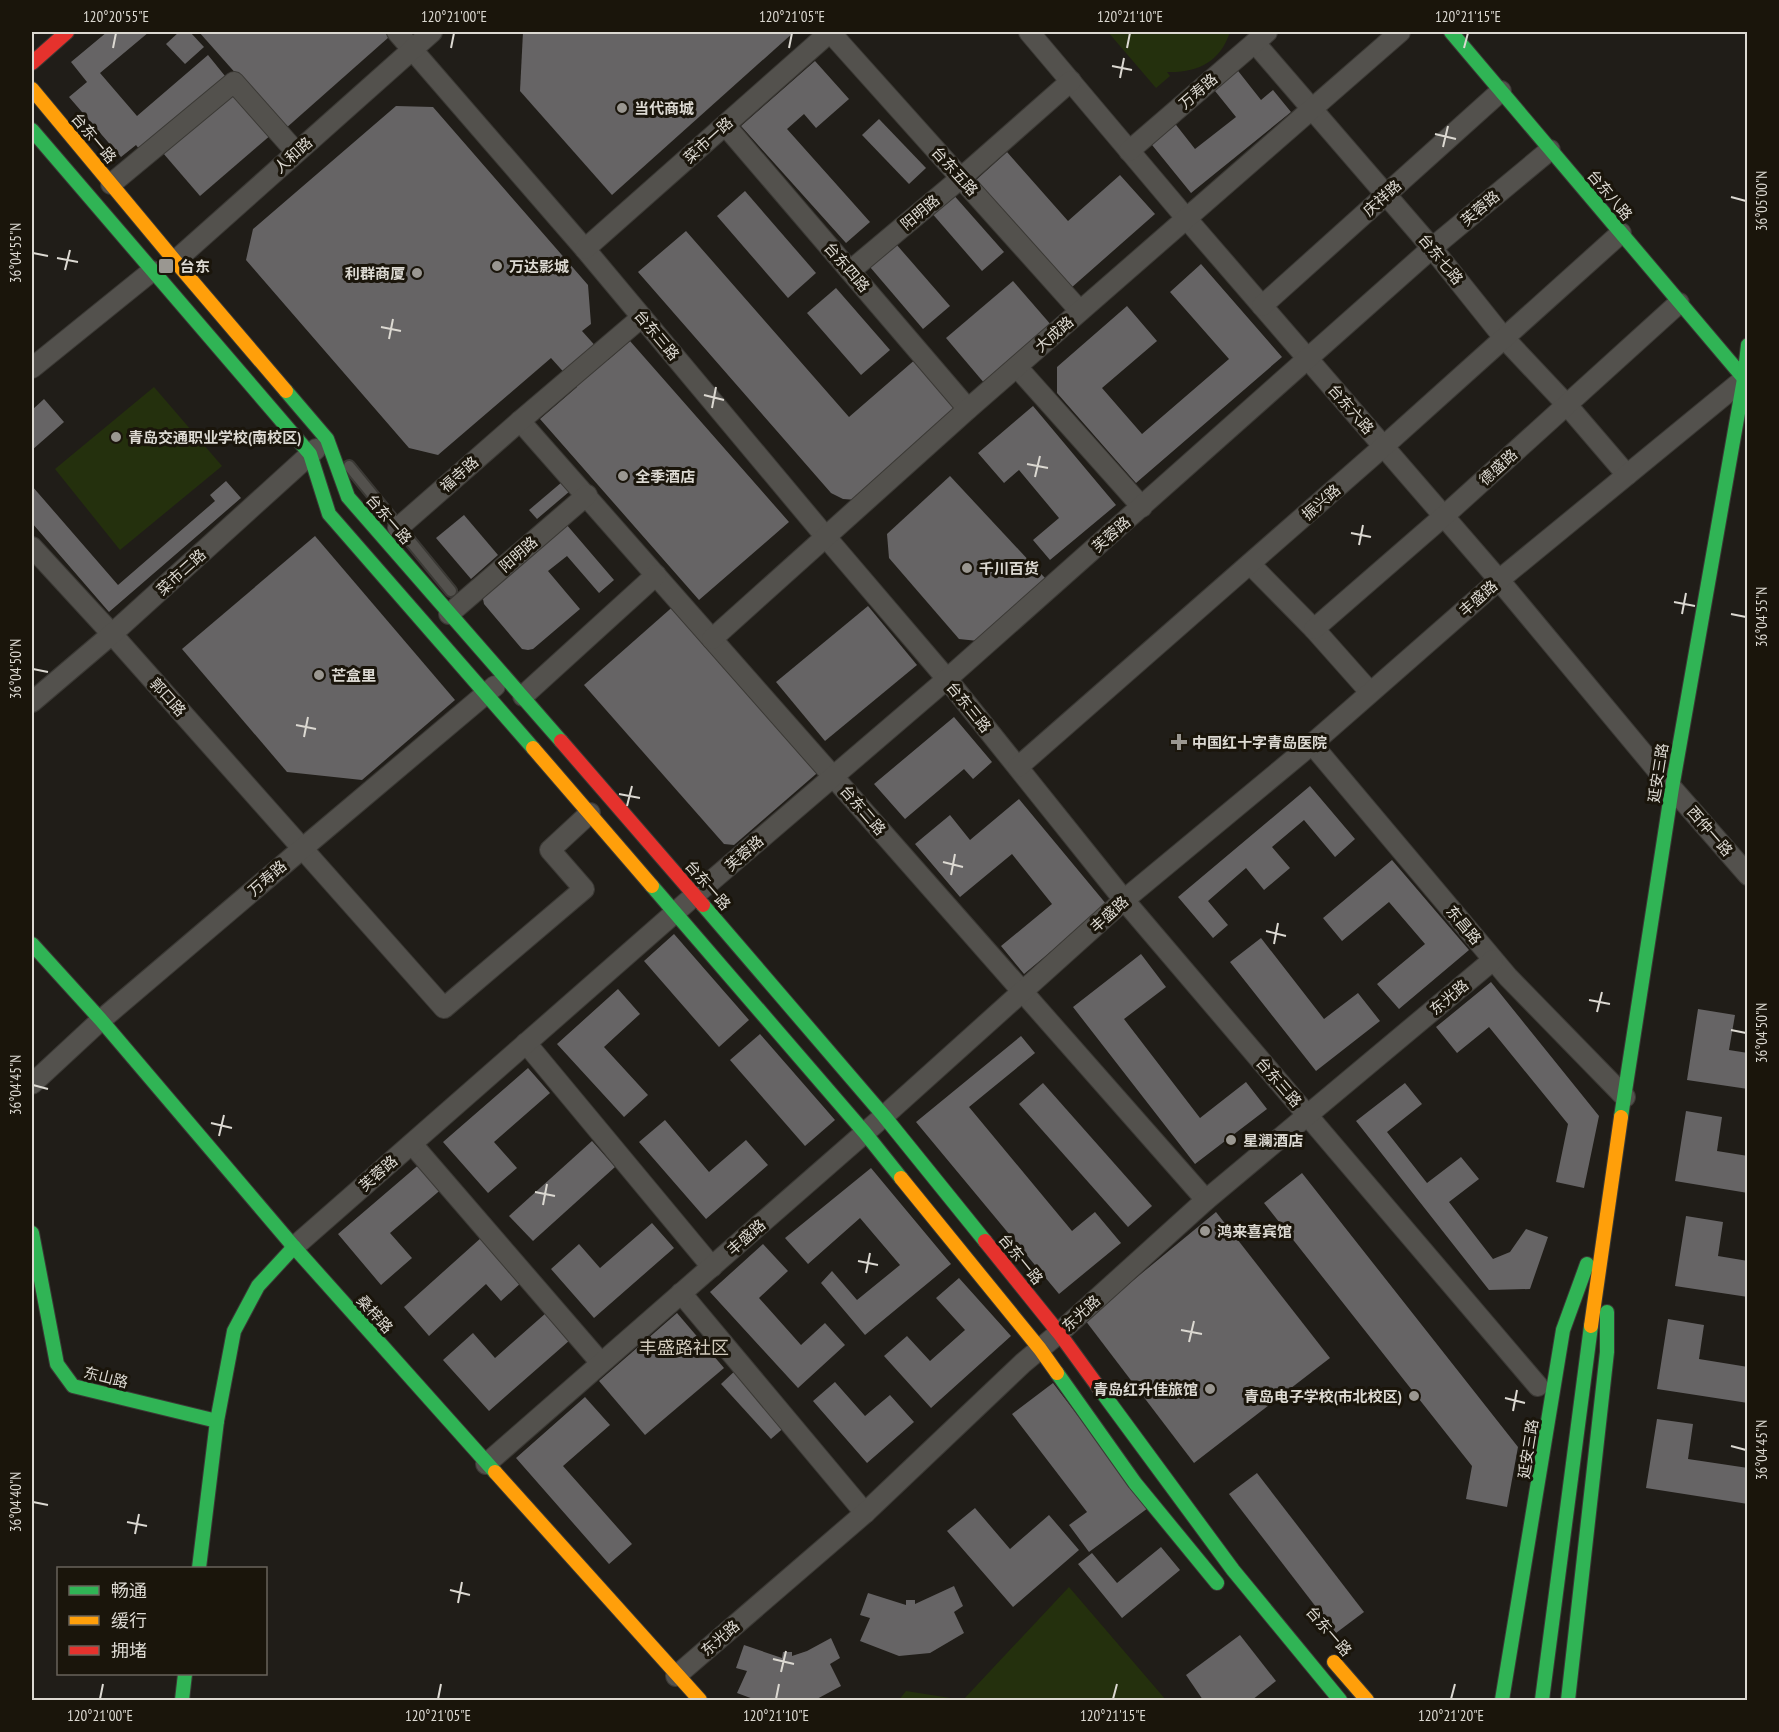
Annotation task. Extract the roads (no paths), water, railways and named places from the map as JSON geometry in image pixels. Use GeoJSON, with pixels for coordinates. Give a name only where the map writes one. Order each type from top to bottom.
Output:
{"type":"FeatureCollection","features":[{"type":"Feature","properties":{"kind":"main road"},"geometry":{"type":"LineString","coordinates":[[32,63],[67,32]]}},
{"type":"Feature","properties":{"kind":"main road","name":"台东八路"},"geometry":{"type":"LineString","coordinates":[[1450,32],[1746,381]]}},
{"type":"Feature","properties":{"kind":"main road","name":"台东一路"},"geometry":{"type":"LineString","coordinates":[[32,89],[327,439],[348,497],[460,609],[505,676],[530,688],[695,895],[885,1116],[1059,1333],[1186,1506],[1217,1526]]}},
{"type":"Feature","properties":{"kind":"main road"},"geometry":{"type":"LineString","coordinates":[[32,130],[310,454],[329,514],[865,1133],[1040,1349],[1135,1483],[1225,1592]]}},
{"type":"Feature","properties":{"kind":"main road","name":"延安三路"},"geometry":{"type":"LineString","coordinates":[[1542,1701],[1606,1208],[1672,788],[1746,381],[1748,345]]}},
{"type":"Feature","properties":{"kind":"main road","name":"桑梓路"},"geometry":{"type":"LineString","coordinates":[[32,944],[101,1020],[294,1248],[700,1701]]}},
{"type":"Feature","properties":{"kind":"main road","name":"延安三路"},"geometry":{"type":"LineString","coordinates":[[1502,1701],[1563,1330],[1606,1208]]}},
{"type":"Feature","properties":{"kind":"main road","name":"延安三路"},"geometry":{"type":"LineString","coordinates":[[1568,1701],[1607,1352],[1606,1208]]}},
{"type":"Feature","properties":{"kind":"main road","name":"东山路"},"geometry":{"type":"LineString","coordinates":[[32,1233],[57,1364],[73,1386],[217,1421]]}},
{"type":"Feature","properties":{"kind":"main road"},"geometry":{"type":"LineString","coordinates":[[199,1567],[217,1421],[234,1331],[258,1286],[294,1248]]}},
{"type":"Feature","properties":{"kind":"main road"},"geometry":{"type":"LineString","coordinates":[[1186,1506],[1233,1570],[1340,1701]]}},
{"type":"Feature","properties":{"kind":"main road","name":"台东一路"},"geometry":{"type":"LineString","coordinates":[[1322,1648],[1366,1701]]}},
{"type":"Feature","properties":{"kind":"main road"},"geometry":{"type":"LineString","coordinates":[[182,1701],[185,1675]]}},
{"type":"Feature","properties":{"kind":"street","name":"台东三路"},"geometry":{"type":"LineString","coordinates":[[397,32],[585,249],[947,679],[1124,900],[1538,1386]]}},
{"type":"Feature","properties":{"kind":"street","name":"人和路"},"geometry":{"type":"LineString","coordinates":[[175,261],[432,32]]}},
{"type":"Feature","properties":{"kind":"street","name":"菜市一路"},"geometry":{"type":"LineString","coordinates":[[585,249],[830,32]]}},
{"type":"Feature","properties":{"kind":"street","name":"台东五路"},"geometry":{"type":"LineString","coordinates":[[830,32],[1080,311]]}},
{"type":"Feature","properties":{"kind":"street","name":"台东六路"},"geometry":{"type":"LineString","coordinates":[[1029,32],[1186,218],[1499,580],[1672,788]]}},
{"type":"Feature","properties":{"kind":"street","name":"大成路"},"geometry":{"type":"LineString","coordinates":[[712,639],[968,409],[1400,32]]}},
{"type":"Feature","properties":{"kind":"street","name":"台东七路"},"geometry":{"type":"LineString","coordinates":[[1261,37],[1311,109],[1432,248],[1504,338],[1567,405],[1627,475]]}},
{"type":"Feature","properties":{"kind":"street","name":"万寿路"},"geometry":{"type":"LineString","coordinates":[[1129,151],[1261,37]]}},
{"type":"Feature","properties":{"kind":"street","name":"阳明路"},"geometry":{"type":"LineString","coordinates":[[850,271],[1071,81]]}},
{"type":"Feature","properties":{"kind":"street"},"geometry":{"type":"LineString","coordinates":[[111,184],[234,82],[297,152]]}},
{"type":"Feature","properties":{"kind":"street","name":"庆祥路"},"geometry":{"type":"LineString","coordinates":[[1262,306],[1501,91]]}},
{"type":"Feature","properties":{"kind":"street","name":"台东四路"},"geometry":{"type":"LineString","coordinates":[[725,124],[968,409]]}},
{"type":"Feature","properties":{"kind":"street","name":"芙蓉路"},"geometry":{"type":"LineString","coordinates":[[294,1248],[695,895],[947,679],[1309,360],[1432,248],[1550,150]]}},
{"type":"Feature","properties":{"kind":"street","name":"振兴路"},"geometry":{"type":"LineString","coordinates":[[1018,767],[1384,446],[1621,233]]}},
{"type":"Feature","properties":{"kind":"street"},"geometry":{"type":"LineString","coordinates":[[32,368],[152,271]]}},
{"type":"Feature","properties":{"kind":"street","name":"德盛路"},"geometry":{"type":"LineString","coordinates":[[1314,629],[1444,516],[1679,303]]}},
{"type":"Feature","properties":{"kind":"street","name":"福寺路"},"geometry":{"type":"LineString","coordinates":[[398,528],[642,317]]}},
{"type":"Feature","properties":{"kind":"street","name":"芙蓉路"},"geometry":{"type":"LineString","coordinates":[[1017,367],[1142,507]]}},
{"type":"Feature","properties":{"kind":"street","name":"丰盛路"},"geometry":{"type":"LineString","coordinates":[[486,1464],[885,1116],[1124,900],[1312,744],[1499,580],[1746,381]]}},
{"type":"Feature","properties":{"kind":"street","name":"台东二路"},"geometry":{"type":"LineString","coordinates":[[520,421],[712,639],[840,770],[1023,992],[1206,1200]]}},
{"type":"Feature","properties":{"kind":"street","name":"菜市二路"},"geometry":{"type":"LineString","coordinates":[[32,702],[112,634],[327,439]]}},
{"type":"Feature","properties":{"kind":"street","name":"阳明路"},"geometry":{"type":"LineString","coordinates":[[460,609],[587,495]]}},
{"type":"Feature","properties":{"kind":"street","name":"郭口路"},"geometry":{"type":"LineString","coordinates":[[32,547],[444,1008],[584,889],[550,850],[590,813]]}},
{"type":"Feature","properties":{"kind":"street"},"geometry":{"type":"LineString","coordinates":[[1250,564],[1314,629],[1370,692]]}},
{"type":"Feature","properties":{"kind":"street"},"geometry":{"type":"LineString","coordinates":[[530,688],[656,574]]}},
{"type":"Feature","properties":{"kind":"street","name":"万寿路"},"geometry":{"type":"LineString","coordinates":[[32,1084],[101,1020],[487,694],[505,676]]}},
{"type":"Feature","properties":{"kind":"street","name":"东昌路"},"geometry":{"type":"LineString","coordinates":[[1312,744],[1493,960],[1624,1097]]}},
{"type":"Feature","properties":{"kind":"street","name":"西仲一路"},"geometry":{"type":"LineString","coordinates":[[1672,788],[1748,874]]}},
{"type":"Feature","properties":{"kind":"street","name":"东光路"},"geometry":{"type":"LineString","coordinates":[[676,1676],[865,1513],[1023,1363],[1206,1200],[1493,960]]}},
{"type":"Feature","properties":{"kind":"street"},"geometry":{"type":"LineString","coordinates":[[526,1043],[712,1267]]}},
{"type":"Feature","properties":{"kind":"street"},"geometry":{"type":"LineString","coordinates":[[412,1144],[602,1363]]}},
{"type":"Feature","properties":{"kind":"street"},"geometry":{"type":"LineString","coordinates":[[681,1293],[865,1513]]}},
{"type":"Feature","properties":{"kind":"lane"},"geometry":{"type":"LineString","coordinates":[[327,439],[460,609]]}},
{"type":"Feature","properties":{"kind":"lane"},"geometry":{"type":"LineString","coordinates":[[692,873],[695,895]]}},
{"type":"Feature","properties":{"kind":"place","name":"当代商城"},"geometry":{"type":"Point","coordinates":[622,108]}},
{"type":"Feature","properties":{"kind":"place","name":"台东"},"geometry":{"type":"Point","coordinates":[166,266]}},
{"type":"Feature","properties":{"kind":"place","name":"万达影城"},"geometry":{"type":"Point","coordinates":[497,266]}},
{"type":"Feature","properties":{"kind":"place","name":"利群商厦"},"geometry":{"type":"Point","coordinates":[417,273]}},
{"type":"Feature","properties":{"kind":"place","name":"青岛交通职业学校(南校区)"},"geometry":{"type":"Point","coordinates":[116,437]}},
{"type":"Feature","properties":{"kind":"place","name":"全季酒店"},"geometry":{"type":"Point","coordinates":[623,476]}},
{"type":"Feature","properties":{"kind":"place","name":"千川百货"},"geometry":{"type":"Point","coordinates":[967,568]}},
{"type":"Feature","properties":{"kind":"place","name":"芒盒里"},"geometry":{"type":"Point","coordinates":[319,675]}},
{"type":"Feature","properties":{"kind":"place","name":"中国红十字青岛医院"},"geometry":{"type":"Point","coordinates":[1179,742]}},
{"type":"Feature","properties":{"kind":"place","name":"星澜酒店"},"geometry":{"type":"Point","coordinates":[1231,1140]}},
{"type":"Feature","properties":{"kind":"place","name":"鸿来喜宾馆"},"geometry":{"type":"Point","coordinates":[1205,1231]}},
{"type":"Feature","properties":{"kind":"place","name":"青岛红升佳旅馆"},"geometry":{"type":"Point","coordinates":[1210,1389]}},
{"type":"Feature","properties":{"kind":"place","name":"青岛电子学校(市北校区)"},"geometry":{"type":"Point","coordinates":[1414,1396]}},
{"type":"Feature","properties":{"kind":"district","name":"丰盛路社区"},"geometry":{"type":"Point","coordinates":[684,1347]}}]}
